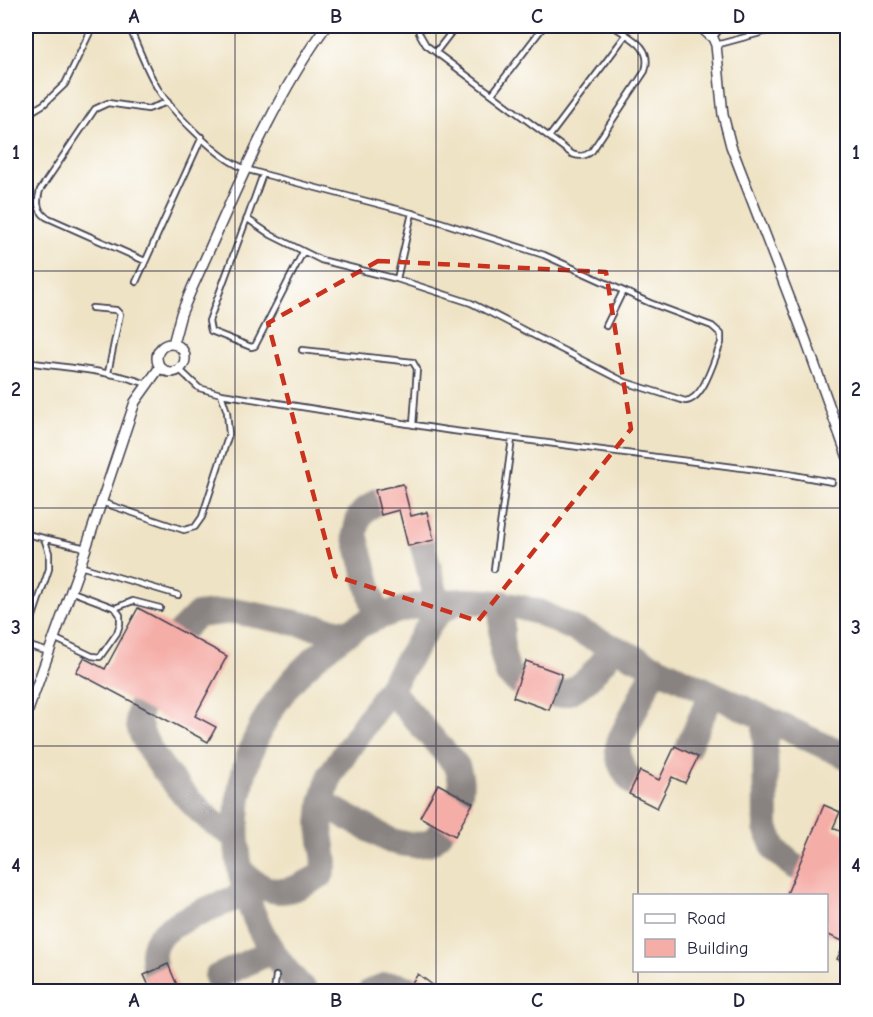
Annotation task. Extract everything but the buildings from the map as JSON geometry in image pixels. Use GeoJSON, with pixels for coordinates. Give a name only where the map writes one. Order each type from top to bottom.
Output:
{"type":"FeatureCollection","features":[{"type":"Feature","properties":{"kind":"street"},"geometry":{"type":"LineString","coordinates":[[173,344],[181,314],[192,288],[277,103],[306,53],[326,26]]}},
{"type":"Feature","properties":{"kind":"street"},"geometry":{"type":"LineString","coordinates":[[699,26],[714,41],[723,115],[731,146],[805,338],[848,458]]}},
{"type":"Feature","properties":{"kind":"street"},"geometry":{"type":"LineString","coordinates":[[173,344],[183,350],[184,365],[180,370],[170,373],[160,367],[158,362],[162,347],[173,344]]}},
{"type":"Feature","properties":{"kind":"street"},"geometry":{"type":"LineString","coordinates":[[26,716],[80,566],[135,402],[160,367]]}},
{"type":"Feature","properties":{"kind":"lane"},"geometry":{"type":"LineString","coordinates":[[26,115],[44,104],[65,84],[93,26]]}},
{"type":"Feature","properties":{"kind":"lane"},"geometry":{"type":"LineString","coordinates":[[129,26],[158,89],[219,154],[235,165],[246,170],[412,213],[544,255],[623,291],[712,326],[718,330],[721,343],[701,391],[693,400],[685,400],[625,382],[471,303],[397,279],[321,260],[251,222],[248,216]]}},
{"type":"Feature","properties":{"kind":"lane"},"geometry":{"type":"LineString","coordinates":[[418,26],[426,45],[572,154],[578,156],[592,151],[645,71],[648,62],[642,47],[613,26]]}},
{"type":"Feature","properties":{"kind":"lane"},"geometry":{"type":"LineString","coordinates":[[436,52],[456,26]]}},
{"type":"Feature","properties":{"kind":"lane"},"geometry":{"type":"LineString","coordinates":[[492,94],[544,26]]}},
{"type":"Feature","properties":{"kind":"lane"},"geometry":{"type":"LineString","coordinates":[[714,41],[723,26]]}},
{"type":"Feature","properties":{"kind":"lane"},"geometry":{"type":"LineString","coordinates":[[714,41],[786,26]]}},
{"type":"Feature","properties":{"kind":"lane"},"geometry":{"type":"LineString","coordinates":[[549,137],[626,35]]}},
{"type":"Feature","properties":{"kind":"lane"},"geometry":{"type":"LineString","coordinates":[[145,261],[46,217],[39,208],[38,197],[40,190],[95,109],[108,103],[148,109],[168,102]]}},
{"type":"Feature","properties":{"kind":"lane"},"geometry":{"type":"LineString","coordinates":[[136,282],[202,137]]}},
{"type":"Feature","properties":{"kind":"lane"},"geometry":{"type":"LineString","coordinates":[[263,174],[209,321],[211,331],[255,346],[303,252]]}},
{"type":"Feature","properties":{"kind":"lane"},"geometry":{"type":"LineString","coordinates":[[397,279],[412,213]]}},
{"type":"Feature","properties":{"kind":"lane"},"geometry":{"type":"LineString","coordinates":[[606,326],[623,291]]}},
{"type":"Feature","properties":{"kind":"lane"},"geometry":{"type":"LineString","coordinates":[[92,308],[116,310],[120,314],[108,373]]}},
{"type":"Feature","properties":{"kind":"lane"},"geometry":{"type":"LineString","coordinates":[[302,350],[413,362],[417,369],[413,425]]}},
{"type":"Feature","properties":{"kind":"lane"},"geometry":{"type":"LineString","coordinates":[[26,362],[125,376],[147,384]]}},
{"type":"Feature","properties":{"kind":"lane"},"geometry":{"type":"LineString","coordinates":[[180,370],[199,388],[221,394],[413,425],[788,474],[832,482]]}},
{"type":"Feature","properties":{"kind":"lane"},"geometry":{"type":"LineString","coordinates":[[101,502],[184,530],[195,527],[202,517],[229,434],[227,412],[221,394]]}},
{"type":"Feature","properties":{"kind":"lane"},"geometry":{"type":"LineString","coordinates":[[495,569],[512,439]]}},
{"type":"Feature","properties":{"kind":"lane"},"geometry":{"type":"LineString","coordinates":[[26,534],[86,548]]}},
{"type":"Feature","properties":{"kind":"lane"},"geometry":{"type":"LineString","coordinates":[[26,637],[49,569],[49,553],[44,538]]}},
{"type":"Feature","properties":{"kind":"lane"},"geometry":{"type":"LineString","coordinates":[[80,566],[178,595]]}},
{"type":"Feature","properties":{"kind":"lane"},"geometry":{"type":"LineString","coordinates":[[54,638],[92,656],[100,657],[117,633],[120,615],[115,608],[70,591]]}},
{"type":"Feature","properties":{"kind":"lane"},"geometry":{"type":"LineString","coordinates":[[115,608],[133,601],[160,608]]}},
{"type":"Feature","properties":{"kind":"lane"},"geometry":{"type":"LineString","coordinates":[[26,645],[48,652]]}},
{"type":"Feature","properties":{"kind":"lane"},"geometry":{"type":"LineString","coordinates":[[274,992],[276,976]]}},
{"type":"Feature","properties":{"kind":"highlighted area"},"geometry":{"type":"Polygon","coordinates":[[[378,261],[606,272],[631,429],[478,621],[335,576],[268,323],[378,261]]]}},
{"type":"Feature","properties":{"kind":"taxiway"},"geometry":{"type":"LineString","coordinates":[[377,618],[355,534],[359,517],[378,501]]}},
{"type":"Feature","properties":{"kind":"taxiway"},"geometry":{"type":"LineString","coordinates":[[422,542],[438,604]]}},
{"type":"Feature","properties":{"kind":"taxiway"},"geometry":{"type":"LineString","coordinates":[[306,992],[274,954],[252,911],[240,866],[237,820],[244,774],[260,730],[285,690],[334,642],[355,628],[377,618],[412,607],[467,601],[507,605],[538,612],[848,757]]}},
{"type":"Feature","properties":{"kind":"taxiway"},"geometry":{"type":"LineString","coordinates":[[241,871],[261,886],[280,891],[299,887],[321,875],[325,862],[320,826],[322,803],[330,775],[389,689],[433,619],[443,609],[455,603]]}},
{"type":"Feature","properties":{"kind":"taxiway"},"geometry":{"type":"LineString","coordinates":[[502,603],[502,652],[508,674],[518,682]]}},
{"type":"Feature","properties":{"kind":"taxiway"},"geometry":{"type":"LineString","coordinates":[[181,631],[197,615],[234,611],[348,633]]}},
{"type":"Feature","properties":{"kind":"taxiway"},"geometry":{"type":"LineString","coordinates":[[554,695],[563,694],[581,685],[596,671],[614,647]]}},
{"type":"Feature","properties":{"kind":"taxiway"},"geometry":{"type":"LineString","coordinates":[[634,784],[626,775],[621,764],[618,754],[619,742],[656,667]]}},
{"type":"Feature","properties":{"kind":"taxiway"},"geometry":{"type":"LineString","coordinates":[[389,689],[457,766],[461,781],[459,796]]}},
{"type":"Feature","properties":{"kind":"taxiway"},"geometry":{"type":"LineString","coordinates":[[686,751],[711,696]]}},
{"type":"Feature","properties":{"kind":"taxiway"},"geometry":{"type":"LineString","coordinates":[[141,706],[138,723],[160,765],[200,811],[237,838]]}},
{"type":"Feature","properties":{"kind":"taxiway"},"geometry":{"type":"LineString","coordinates":[[765,718],[766,828],[775,850],[795,867]]}},
{"type":"Feature","properties":{"kind":"taxiway"},"geometry":{"type":"LineString","coordinates":[[322,803],[391,841],[412,845],[428,843],[435,839],[442,829]]}},
{"type":"Feature","properties":{"kind":"taxiway"},"geometry":{"type":"LineString","coordinates":[[155,970],[153,949],[156,942],[171,927],[247,894]]}},
{"type":"Feature","properties":{"kind":"taxiway"},"geometry":{"type":"LineString","coordinates":[[217,977],[272,951]]}},
{"type":"Feature","properties":{"kind":"taxiway"},"geometry":{"type":"LineString","coordinates":[[370,992],[388,986],[407,988]]}}]}
